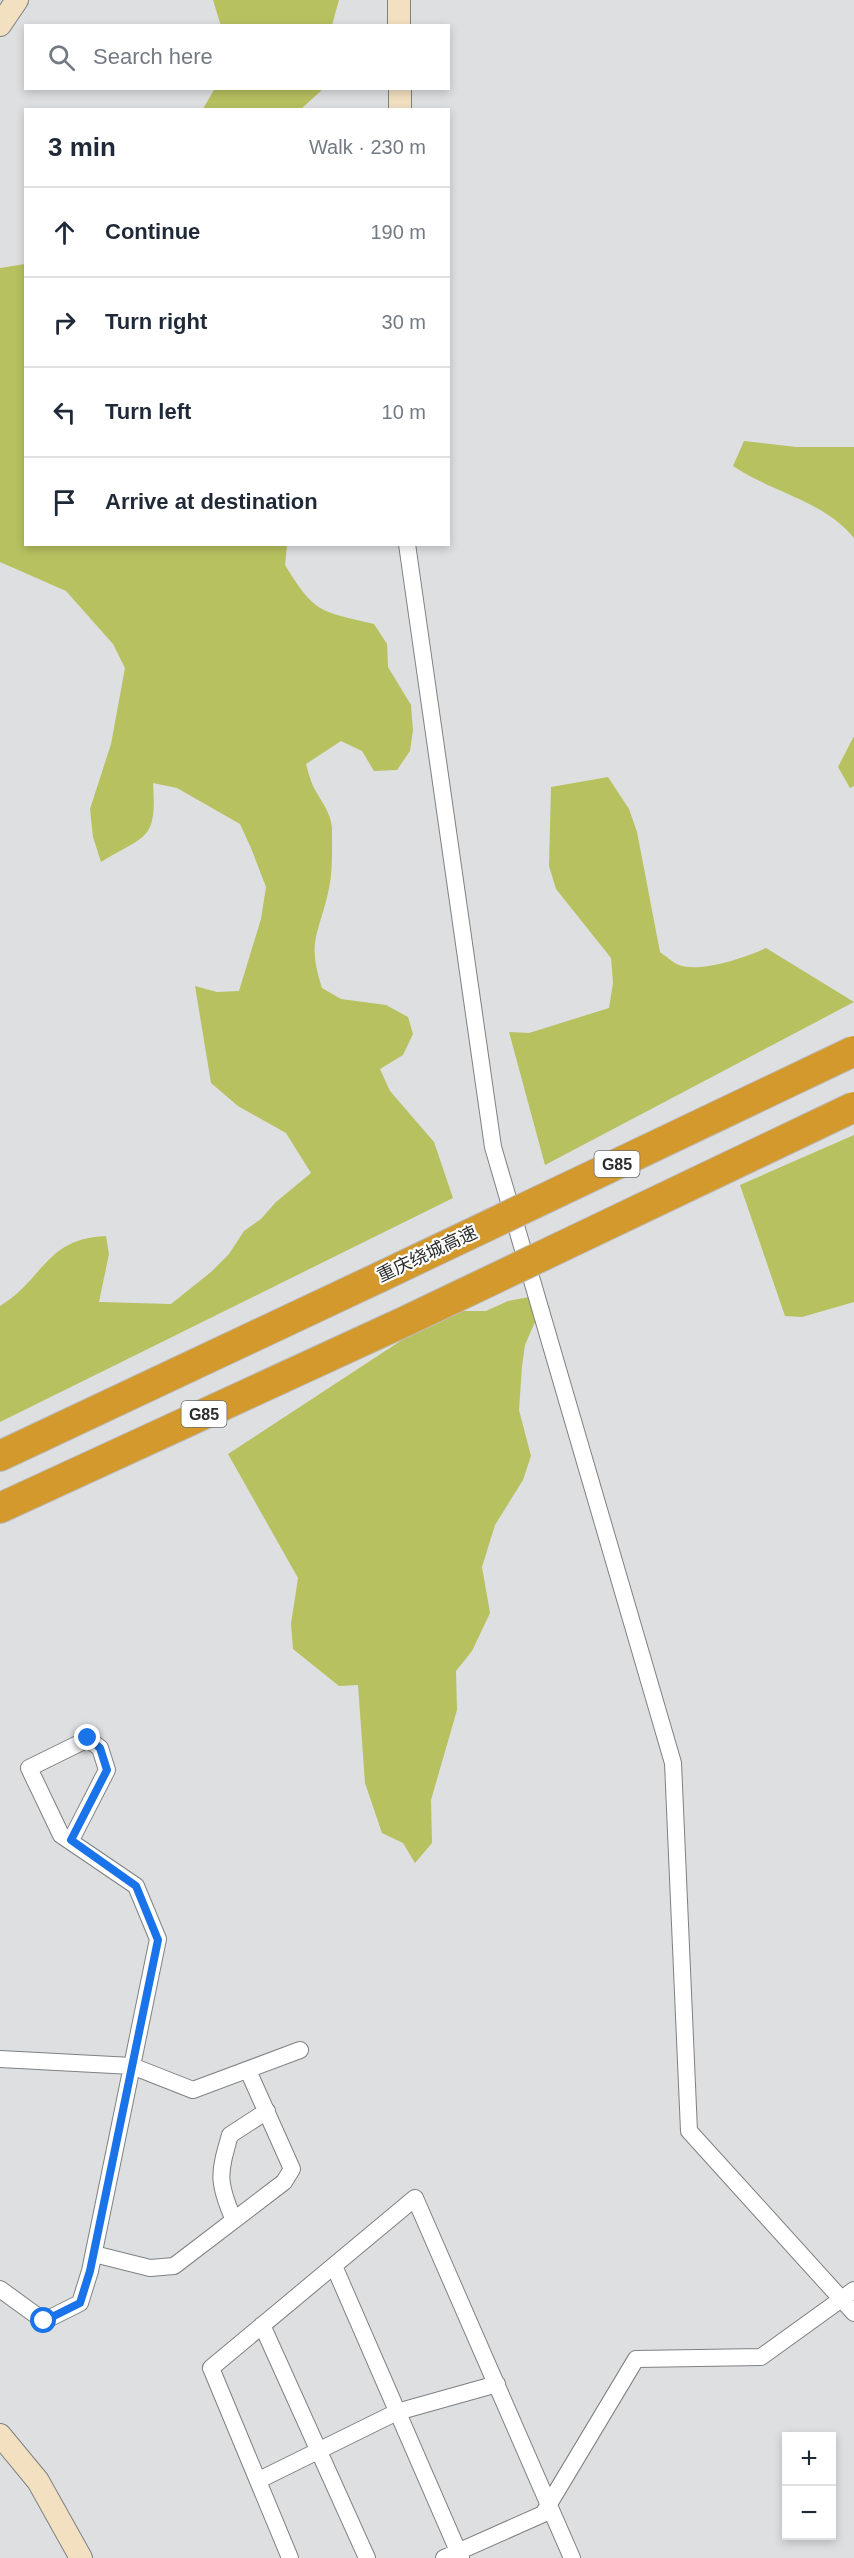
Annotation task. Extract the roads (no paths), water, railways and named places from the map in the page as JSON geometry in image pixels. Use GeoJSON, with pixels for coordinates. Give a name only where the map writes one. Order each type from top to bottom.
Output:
{"type":"FeatureCollection","features":[{"type":"Feature","properties":{"kind":"highway","name":"重庆绕城高速"},"geometry":{"type":"LineString","coordinates":[[0,1456],[854,1051]]}},
{"type":"Feature","properties":{"kind":"highway","name":"G85"},"geometry":{"type":"LineString","coordinates":[[0,1508],[408,1320],[854,1107]]}},
{"type":"Feature","properties":{"kind":"street"},"geometry":{"type":"LineString","coordinates":[[0,25],[17,0]]}},
{"type":"Feature","properties":{"kind":"street"},"geometry":{"type":"LineString","coordinates":[[399,0],[399,24]]}},
{"type":"Feature","properties":{"kind":"street"},"geometry":{"type":"LineString","coordinates":[[400,90],[400,108]]}},
{"type":"Feature","properties":{"kind":"street"},"geometry":{"type":"LineString","coordinates":[[407,546],[493,1147],[673,1763],[689,2131],[848,2294],[854,2313]]}},
{"type":"Feature","properties":{"kind":"street"},"geometry":{"type":"LineString","coordinates":[[0,2289],[44,2321],[80,2303],[94,2254],[158,1940],[136,1886],[61,1835],[29,1768],[88,1738],[100,1748],[107,1770],[71,1840]]}},
{"type":"Feature","properties":{"kind":"street"},"geometry":{"type":"LineString","coordinates":[[0,2059],[132,2066],[193,2090],[300,2050]]}},
{"type":"Feature","properties":{"kind":"street"},"geometry":{"type":"LineString","coordinates":[[94,2254],[150,2268],[174,2266],[284,2182],[292,2169],[250,2075]]}},
{"type":"Feature","properties":{"kind":"street"},"geometry":{"type":"LineString","coordinates":[[232,2218],[220,2190],[222,2163],[230,2135],[267,2112]]}},
{"type":"Feature","properties":{"kind":"street"},"geometry":{"type":"LineString","coordinates":[[290,2558],[211,2368],[415,2198],[572,2558]]}},
{"type":"Feature","properties":{"kind":"street"},"geometry":{"type":"LineString","coordinates":[[334,2266],[460,2558]]}},
{"type":"Feature","properties":{"kind":"street"},"geometry":{"type":"LineString","coordinates":[[444,2558],[543,2514],[636,2359],[760,2357],[848,2294]]}},
{"type":"Feature","properties":{"kind":"street"},"geometry":{"type":"LineString","coordinates":[[262,2325],[367,2558]]}},
{"type":"Feature","properties":{"kind":"street"},"geometry":{"type":"LineString","coordinates":[[259,2480],[397,2412],[497,2384]]}},
{"type":"Feature","properties":{"kind":"street"},"geometry":{"type":"LineString","coordinates":[[0,2434],[38,2481],[81,2558]]}}]}
